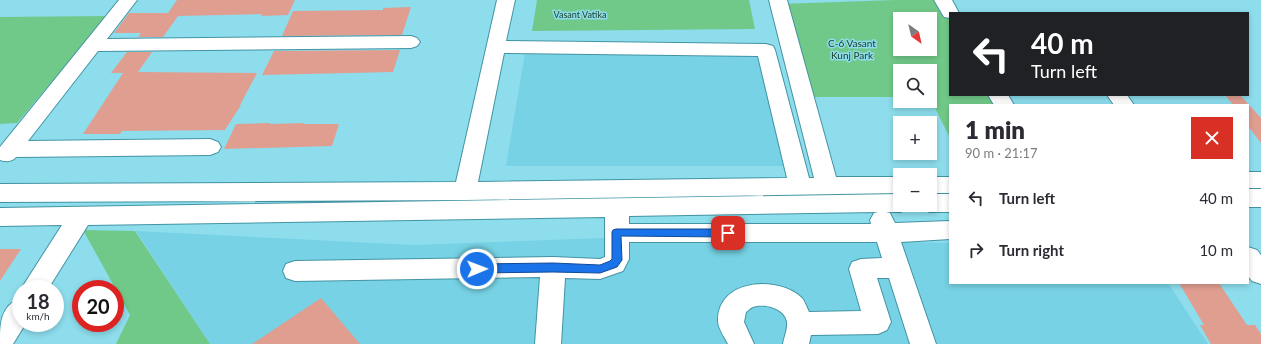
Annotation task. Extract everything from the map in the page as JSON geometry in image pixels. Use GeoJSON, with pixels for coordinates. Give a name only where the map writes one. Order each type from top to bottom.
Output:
{"type":"FeatureCollection","features":[{"type":"Feature","properties":{"kind":"street"},"geometry":{"type":"LineString","coordinates":[[128,0],[8,152],[210,147]]}},
{"type":"Feature","properties":{"kind":"street"},"geometry":{"type":"LineString","coordinates":[[465,191],[506,0]]}},
{"type":"Feature","properties":{"kind":"street"},"geometry":{"type":"LineString","coordinates":[[778,0],[827,186]]}},
{"type":"Feature","properties":{"kind":"street"},"geometry":{"type":"LineString","coordinates":[[943,0],[949,12]]}},
{"type":"Feature","properties":{"kind":"street"},"geometry":{"type":"LineString","coordinates":[[93,45],[411,42]]}},
{"type":"Feature","properties":{"kind":"street"},"geometry":{"type":"LineString","coordinates":[[496,47],[766,50],[800,187]]}},
{"type":"Feature","properties":{"kind":"street"},"geometry":{"type":"LineString","coordinates":[[1249,180],[1261,180]]}},
{"type":"Feature","properties":{"kind":"street"},"geometry":{"type":"LineString","coordinates":[[937,185],[949,184]]}},
{"type":"Feature","properties":{"kind":"street"},"geometry":{"type":"LineString","coordinates":[[0,194],[465,191],[893,185]]}},
{"type":"Feature","properties":{"kind":"street"},"geometry":{"type":"LineString","coordinates":[[1249,198],[1261,198]]}},
{"type":"Feature","properties":{"kind":"street"},"geometry":{"type":"LineString","coordinates":[[937,203],[949,203]]}},
{"type":"Feature","properties":{"kind":"street"},"geometry":{"type":"LineString","coordinates":[[877,204],[923,344]]}},
{"type":"Feature","properties":{"kind":"street"},"geometry":{"type":"LineString","coordinates":[[0,217],[893,204]]}},
{"type":"Feature","properties":{"kind":"street"},"geometry":{"type":"LineString","coordinates":[[295,271],[553,267],[600,269],[609,267],[617,260],[617,208]]}},
{"type":"Feature","properties":{"kind":"street"},"geometry":{"type":"LineString","coordinates":[[40,280],[81,216]]}},
{"type":"Feature","properties":{"kind":"street"},"geometry":{"type":"LineString","coordinates":[[616,232],[886,233],[949,230]]}},
{"type":"Feature","properties":{"kind":"street"},"geometry":{"type":"LineString","coordinates":[[1249,258],[1261,274]]}},
{"type":"Feature","properties":{"kind":"street"},"geometry":{"type":"LineString","coordinates":[[548,344],[553,267]]}},
{"type":"Feature","properties":{"kind":"street"},"geometry":{"type":"LineString","coordinates":[[741,344],[734,334],[731,325],[731,315],[735,306],[742,299],[761,293],[783,299],[791,306],[798,314],[798,334],[878,322],[861,269],[898,267]]}},
{"type":"Feature","properties":{"kind":"street"},"geometry":{"type":"LineString","coordinates":[[2,335],[12,321]]}},
{"type":"Feature","properties":{"kind":"shaded area"},"geometry":{"type":"Polygon","coordinates":[[[525,53],[766,53],[788,166],[506,166],[525,53]]]}},
{"type":"Feature","properties":{"kind":"shaded area"},"geometry":{"type":"Polygon","coordinates":[[[136,231],[414,245],[633,237],[949,243],[949,284],[1169,284],[1208,344],[210,344],[136,231]]]}},
{"type":"Feature","properties":{"kind":"green space","name":"Vasant Vatika"},"geometry":{"type":"Polygon","coordinates":[[[537,0],[749,0],[755,29],[532,31],[537,0]]]}},
{"type":"Feature","properties":{"kind":"green space","name":"C-6 Vasant Kunj Park"},"geometry":{"type":"Polygon","coordinates":[[[943,0],[949,12],[949,96],[999,96],[1003,104],[949,104],[949,136],[935,108],[937,108],[937,64],[893,64],[893,97],[804,97],[779,4],[943,0]]]}},
{"type":"Feature","properties":{"kind":"green space"},"geometry":{"type":"Polygon","coordinates":[[[107,16],[17,123],[0,124],[0,17],[107,16]]]}},
{"type":"Feature","properties":{"kind":"green space"},"geometry":{"type":"Polygon","coordinates":[[[83,230],[135,231],[210,344],[116,344],[122,332],[124,332],[124,327],[130,315],[124,304],[124,280],[111,280],[83,230]]]}},
{"type":"Feature","properties":{"kind":"building"},"geometry":{"type":"Polygon","coordinates":[[[177,0],[295,0],[288,15],[261,16],[262,14],[178,16],[163,37],[138,37],[141,33],[114,33],[129,13],[168,13],[177,0]]]}},
{"type":"Feature","properties":{"kind":"building"},"geometry":{"type":"Polygon","coordinates":[[[411,7],[402,35],[282,36],[293,11],[383,10],[383,8],[411,7]]]}},
{"type":"Feature","properties":{"kind":"building"},"geometry":{"type":"Polygon","coordinates":[[[400,50],[393,72],[262,75],[274,51],[400,50]]]}},
{"type":"Feature","properties":{"kind":"building"},"geometry":{"type":"Polygon","coordinates":[[[127,52],[152,52],[138,72],[257,73],[241,105],[225,130],[122,131],[120,134],[83,134],[123,73],[111,73],[127,52]]]}},
{"type":"Feature","properties":{"kind":"building"},"geometry":{"type":"Polygon","coordinates":[[[1226,96],[1241,96],[1248,104],[1232,104],[1226,96]]]}},
{"type":"Feature","properties":{"kind":"building"},"geometry":{"type":"Polygon","coordinates":[[[1249,105],[1261,118],[1261,143],[1249,127],[1249,105]]]}},
{"type":"Feature","properties":{"kind":"building"},"geometry":{"type":"Polygon","coordinates":[[[236,124],[339,124],[332,146],[224,149],[236,124]]]}},
{"type":"Feature","properties":{"kind":"building"},"geometry":{"type":"Polygon","coordinates":[[[0,249],[21,249],[0,281],[0,249]]]}},
{"type":"Feature","properties":{"kind":"building"},"geometry":{"type":"Polygon","coordinates":[[[1180,284],[1220,284],[1247,325],[1255,325],[1261,334],[1261,344],[1211,344],[1200,325],[1204,325],[1180,284]]]}},
{"type":"Feature","properties":{"kind":"building"},"geometry":{"type":"Polygon","coordinates":[[[321,298],[360,344],[252,344],[321,298]]]}},
{"type":"Feature","properties":{"kind":"route"},"geometry":{"type":"LineString","coordinates":[[477,269],[553,267],[600,269],[609,267],[617,260],[616,232],[728,233]]}}]}
